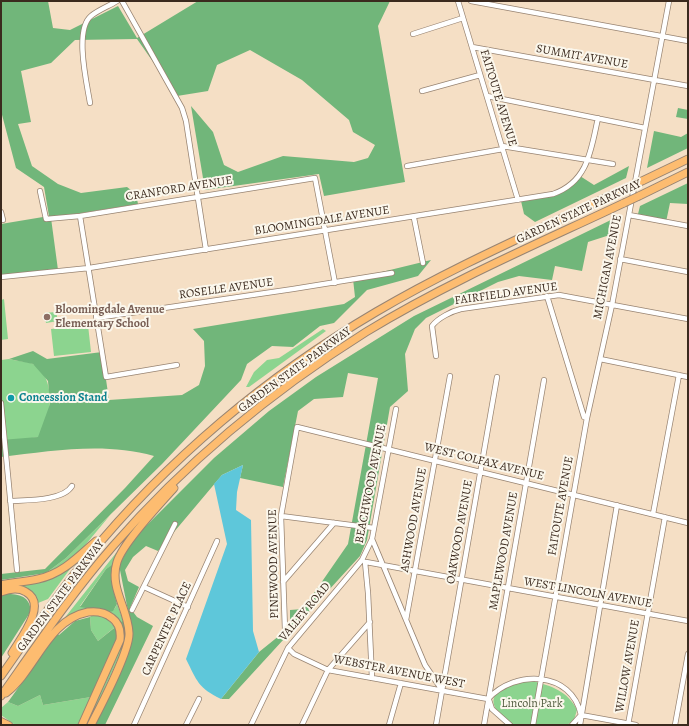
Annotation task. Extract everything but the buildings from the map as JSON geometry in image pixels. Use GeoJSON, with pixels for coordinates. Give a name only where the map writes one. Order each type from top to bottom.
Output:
{"type":"FeatureCollection","features":[{"type":"Feature","properties":{"kind":"highway","name":"GARDEN STATE PARKWAY"},"geometry":{"type":"LineString","coordinates":[[1,676],[78,570],[124,515],[170,468],[230,414],[284,373],[334,338],[418,289],[688,159]]}},
{"type":"Feature","properties":{"kind":"highway","name":"GARDEN STATE PARKWAY"},"geometry":{"type":"LineString","coordinates":[[1,696],[55,620],[99,562],[143,513],[195,462],[277,393],[372,329],[449,287],[688,172]]}},
{"type":"Feature","properties":{"kind":"highway"},"geometry":{"type":"LineString","coordinates":[[92,725],[129,640],[128,626],[115,583],[115,570],[118,558],[125,547],[195,462]]}},
{"type":"Feature","properties":{"kind":"highway"},"geometry":{"type":"LineString","coordinates":[[1,585],[40,578],[62,569],[75,560],[124,515]]}},
{"type":"Feature","properties":{"kind":"highway"},"geometry":{"type":"LineString","coordinates":[[1,592],[15,589],[25,591],[32,598],[35,607],[31,620],[1,672]]}},
{"type":"Feature","properties":{"kind":"highway"},"geometry":{"type":"LineString","coordinates":[[1,696],[15,686],[50,638],[60,627],[81,614],[99,612],[116,621],[119,628],[120,640],[82,725]]}},
{"type":"Feature","properties":{"kind":"highway"},"geometry":{"type":"LineString","coordinates":[[79,725],[89,709]]}},
{"type":"Feature","properties":{"kind":"main road"},"geometry":{"type":"LineString","coordinates":[[1,721],[9,725]]}},
{"type":"Feature","properties":{"kind":"street"},"geometry":{"type":"LineString","coordinates":[[90,103],[82,49],[87,22],[92,15],[118,1]]}},
{"type":"Feature","properties":{"kind":"street"},"geometry":{"type":"LineString","coordinates":[[122,1],[182,108],[186,121],[206,250]]}},
{"type":"Feature","properties":{"kind":"street","name":"FAITOUTE AVENUE"},"geometry":{"type":"LineString","coordinates":[[458,1],[518,200]]}},
{"type":"Feature","properties":{"kind":"street"},"geometry":{"type":"LineString","coordinates":[[471,1],[491,3],[688,40]]}},
{"type":"Feature","properties":{"kind":"street","name":"MICHIGAN AVENUE"},"geometry":{"type":"LineString","coordinates":[[587,418],[612,305],[668,1]]}},
{"type":"Feature","properties":{"kind":"street"},"geometry":{"type":"LineString","coordinates":[[413,34],[463,18]]}},
{"type":"Feature","properties":{"kind":"street","name":"SUMMIT AVENUE"},"geometry":{"type":"LineString","coordinates":[[472,47],[688,86]]}},
{"type":"Feature","properties":{"kind":"street"},"geometry":{"type":"LineString","coordinates":[[422,91],[480,75]]}},
{"type":"Feature","properties":{"kind":"street"},"geometry":{"type":"LineString","coordinates":[[487,96],[645,128]]}},
{"type":"Feature","properties":{"kind":"street","name":"BLOOMINGDALE AVENUE"},"geometry":{"type":"LineString","coordinates":[[1,277],[89,268],[548,196],[563,190],[580,176],[588,160],[598,118]]}},
{"type":"Feature","properties":{"kind":"street"},"geometry":{"type":"LineString","coordinates":[[407,166],[502,147],[614,164]]}},
{"type":"Feature","properties":{"kind":"street","name":"CRANFORD AVENUE"},"geometry":{"type":"LineString","coordinates":[[40,191],[46,219],[80,216],[315,178],[325,231]]}},
{"type":"Feature","properties":{"kind":"street"},"geometry":{"type":"LineString","coordinates":[[1,212],[3,220]]}},
{"type":"Feature","properties":{"kind":"street"},"geometry":{"type":"LineString","coordinates":[[629,215],[688,226]]}},
{"type":"Feature","properties":{"kind":"street"},"geometry":{"type":"LineString","coordinates":[[80,216],[106,377],[177,365]]}},
{"type":"Feature","properties":{"kind":"street"},"geometry":{"type":"LineString","coordinates":[[414,218],[423,263]]}},
{"type":"Feature","properties":{"kind":"street"},"geometry":{"type":"LineString","coordinates":[[325,231],[335,282]]}},
{"type":"Feature","properties":{"kind":"street"},"geometry":{"type":"LineString","coordinates":[[620,259],[688,272]]}},
{"type":"Feature","properties":{"kind":"street","name":"ROSELLE AVENUE"},"geometry":{"type":"LineString","coordinates":[[96,318],[392,273]]}},
{"type":"Feature","properties":{"kind":"street","name":"FAIRFIELD AVENUE"},"geometry":{"type":"LineString","coordinates":[[436,356],[432,326],[436,321],[451,312],[461,309],[547,296],[559,295],[688,319]]}},
{"type":"Feature","properties":{"kind":"street"},"geometry":{"type":"LineString","coordinates":[[547,296],[584,417],[587,418]]}},
{"type":"Feature","properties":{"kind":"street"},"geometry":{"type":"LineString","coordinates":[[600,359],[688,377]]}},
{"type":"Feature","properties":{"kind":"street"},"geometry":{"type":"LineString","coordinates":[[653,514],[679,375]]}},
{"type":"Feature","properties":{"kind":"street","name":"ASHWOOD AVENUE"},"geometry":{"type":"LineString","coordinates":[[406,620],[450,376]]}},
{"type":"Feature","properties":{"kind":"street","name":"OAKWOOD AVENUE"},"geometry":{"type":"LineString","coordinates":[[436,725],[497,378]]}},
{"type":"Feature","properties":{"kind":"street","name":"MAPLEWOOD AVENUE"},"geometry":{"type":"LineString","coordinates":[[484,725],[544,380]]}},
{"type":"Feature","properties":{"kind":"street"},"geometry":{"type":"LineString","coordinates":[[1,402],[17,570]]}},
{"type":"Feature","properties":{"kind":"street","name":"BEACHWOOD AVENUE"},"geometry":{"type":"LineString","coordinates":[[372,678],[370,622],[364,561],[372,539],[396,409]]}},
{"type":"Feature","properties":{"kind":"street","name":"FAITOUTE AVENUE"},"geometry":{"type":"LineString","coordinates":[[533,725],[587,418]]}},
{"type":"Feature","properties":{"kind":"street","name":"WEST COLFAX AVENUE"},"geometry":{"type":"LineString","coordinates":[[297,427],[688,523]]}},
{"type":"Feature","properties":{"kind":"street","name":"PINEWOOD AVENUE"},"geometry":{"type":"LineString","coordinates":[[286,630],[281,516],[297,427]]}},
{"type":"Feature","properties":{"kind":"street"},"geometry":{"type":"LineString","coordinates":[[1,480],[8,479]]}},
{"type":"Feature","properties":{"kind":"street"},"geometry":{"type":"LineString","coordinates":[[10,501],[60,496],[70,490],[72,486]]}},
{"type":"Feature","properties":{"kind":"street"},"geometry":{"type":"LineString","coordinates":[[580,725],[618,505]]}},
{"type":"Feature","properties":{"kind":"street"},"geometry":{"type":"LineString","coordinates":[[281,516],[374,528]]}},
{"type":"Feature","properties":{"kind":"street","name":"WILLOW AVENUE"},"geometry":{"type":"LineString","coordinates":[[628,724],[665,517]]}},
{"type":"Feature","properties":{"kind":"street"},"geometry":{"type":"LineString","coordinates":[[283,582],[334,523]]}},
{"type":"Feature","properties":{"kind":"street"},"geometry":{"type":"LineString","coordinates":[[132,610],[175,524]]}},
{"type":"Feature","properties":{"kind":"street"},"geometry":{"type":"LineString","coordinates":[[372,539],[425,665],[442,690]]}},
{"type":"Feature","properties":{"kind":"street","name":"CARPENTER PLACE"},"geometry":{"type":"LineString","coordinates":[[134,725],[217,541]]}},
{"type":"Feature","properties":{"kind":"street","name":"WEST LINCOLN AVENUE"},"geometry":{"type":"LineString","coordinates":[[364,561],[415,572],[688,621]]}},
{"type":"Feature","properties":{"kind":"street","name":"VALLEY ROAD"},"geometry":{"type":"LineString","coordinates":[[252,725],[288,648],[364,561]]}},
{"type":"Feature","properties":{"kind":"street"},"geometry":{"type":"LineString","coordinates":[[144,587],[188,607]]}},
{"type":"Feature","properties":{"kind":"street"},"geometry":{"type":"LineString","coordinates":[[302,725],[328,670],[370,622]]}},
{"type":"Feature","properties":{"kind":"street","name":"WEBSTER AVENUE WEST"},"geometry":{"type":"LineString","coordinates":[[288,648],[294,654],[328,670],[488,699]]}},
{"type":"Feature","properties":{"kind":"street"},"geometry":{"type":"LineString","coordinates":[[675,725],[688,654]]}},
{"type":"Feature","properties":{"kind":"street"},"geometry":{"type":"LineString","coordinates":[[510,725],[492,709],[488,699],[499,689],[510,683],[523,679],[542,679],[556,683],[568,690],[577,701],[581,715]]}},
{"type":"Feature","properties":{"kind":"street"},"geometry":{"type":"LineString","coordinates":[[389,725],[401,683]]}},
{"type":"Feature","properties":{"kind":"street"},"geometry":{"type":"LineString","coordinates":[[186,725],[199,699]]}},
{"type":"Feature","properties":{"kind":"street"},"geometry":{"type":"LineString","coordinates":[[581,715],[636,725]]}},
{"type":"Feature","properties":{"kind":"street"},"geometry":{"type":"LineString","coordinates":[[572,725],[581,715]]}},
{"type":"Feature","properties":{"kind":"green space"},"geometry":{"type":"Polygon","coordinates":[[[1,1],[48,1],[53,28],[70,30],[118,6],[137,38],[198,1],[390,1],[378,26],[405,182],[324,196],[319,174],[205,190],[191,106],[213,132],[224,165],[238,172],[283,156],[354,162],[368,158],[375,145],[353,132],[349,120],[302,80],[250,50],[217,65],[208,91],[177,96],[137,39],[75,40],[51,63],[21,71],[31,122],[18,124],[32,166],[58,184],[81,193],[127,187],[136,194],[138,204],[51,218],[58,270],[1,278],[1,224],[49,216],[44,187],[16,168],[1,111],[1,1]]]}},
{"type":"Feature","properties":{"kind":"green space"},"geometry":{"type":"Polygon","coordinates":[[[678,108],[688,110],[688,119],[676,117],[678,108]]]}},
{"type":"Feature","properties":{"kind":"green space"},"geometry":{"type":"Polygon","coordinates":[[[654,131],[681,137],[688,133],[688,148],[647,168],[654,131]]]}},
{"type":"Feature","properties":{"kind":"green space"},"geometry":{"type":"Polygon","coordinates":[[[629,166],[626,178],[535,222],[524,214],[521,201],[558,195],[580,176],[594,185],[629,166]]]}},
{"type":"Feature","properties":{"kind":"green space"},"geometry":{"type":"Polygon","coordinates":[[[688,183],[688,204],[670,203],[666,222],[637,218],[640,206],[688,183]]]}},
{"type":"Feature","properties":{"kind":"green space"},"geometry":{"type":"Polygon","coordinates":[[[619,216],[616,233],[588,242],[582,271],[555,266],[552,280],[519,276],[498,282],[426,318],[415,329],[405,354],[408,391],[390,407],[367,540],[360,556],[229,699],[221,699],[259,652],[290,627],[290,610],[303,609],[348,544],[378,378],[348,373],[343,397],[314,399],[298,411],[283,487],[240,478],[243,465],[222,475],[158,551],[146,546],[133,557],[125,570],[128,581],[139,587],[130,608],[137,617],[153,626],[105,725],[95,725],[98,711],[122,651],[119,650],[91,697],[43,705],[40,695],[18,706],[8,702],[57,634],[59,635],[75,621],[90,617],[91,630],[98,641],[129,616],[119,565],[134,538],[214,458],[269,411],[316,377],[414,316],[619,216]]]}},
{"type":"Feature","properties":{"kind":"green space"},"geometry":{"type":"Polygon","coordinates":[[[431,260],[418,276],[367,290],[334,323],[320,326],[293,347],[272,346],[247,364],[241,380],[162,464],[66,558],[46,573],[1,580],[1,574],[45,569],[125,488],[154,456],[116,449],[78,449],[1,457],[1,440],[38,437],[50,404],[48,381],[33,364],[9,359],[33,351],[47,359],[102,352],[109,400],[182,395],[199,385],[205,366],[204,341],[193,329],[344,304],[355,297],[353,279],[431,260]]]}},
{"type":"Feature","properties":{"kind":"green space"},"geometry":{"type":"Polygon","coordinates":[[[4,299],[8,339],[1,340],[1,300],[4,299]]]}},
{"type":"Feature","properties":{"kind":"green space"},"geometry":{"type":"Polygon","coordinates":[[[56,312],[58,321],[46,323],[44,313],[56,312]]]}},
{"type":"Feature","properties":{"kind":"green space"},"geometry":{"type":"Polygon","coordinates":[[[88,325],[91,352],[54,356],[51,329],[88,325]]]}},
{"type":"Feature","properties":{"kind":"green space"},"geometry":{"type":"Polygon","coordinates":[[[323,329],[326,331],[249,387],[246,387],[254,372],[267,360],[279,358],[323,329]]]}},
{"type":"Feature","properties":{"kind":"green space"},"geometry":{"type":"Polygon","coordinates":[[[9,359],[33,364],[41,370],[46,378],[50,397],[47,436],[10,441],[1,438],[1,360],[9,359]]]}},
{"type":"Feature","properties":{"kind":"green space"},"geometry":{"type":"Polygon","coordinates":[[[111,514],[82,549],[58,568],[46,573],[66,558],[111,514]]]}},
{"type":"Feature","properties":{"kind":"green space"},"geometry":{"type":"Polygon","coordinates":[[[116,553],[117,554],[113,565],[106,569],[80,606],[95,609],[63,620],[116,553]]]}},
{"type":"Feature","properties":{"kind":"green space"},"geometry":{"type":"Polygon","coordinates":[[[112,565],[113,589],[117,604],[113,611],[110,612],[80,607],[106,569],[112,565]]]}},
{"type":"Feature","properties":{"kind":"green space"},"geometry":{"type":"Polygon","coordinates":[[[69,567],[70,569],[48,599],[38,603],[17,587],[19,584],[69,567]]]}},
{"type":"Feature","properties":{"kind":"green space"},"geometry":{"type":"Polygon","coordinates":[[[3,594],[22,596],[28,601],[31,611],[1,658],[1,596],[3,594]]]}},
{"type":"Feature","properties":{"kind":"green space"},"geometry":{"type":"Polygon","coordinates":[[[117,604],[125,626],[126,641],[88,725],[84,725],[123,635],[105,610],[110,612],[117,604]]]}},
{"type":"Feature","properties":{"kind":"green space"},"geometry":{"type":"Polygon","coordinates":[[[93,614],[105,617],[115,627],[98,641],[91,630],[90,617],[93,614]]]}},
{"type":"Feature","properties":{"kind":"green space","name":"Lincoln Park"},"geometry":{"type":"Polygon","coordinates":[[[533,681],[552,687],[569,698],[577,710],[574,720],[567,725],[514,725],[509,723],[495,708],[494,701],[496,695],[508,686],[533,681]]]}},
{"type":"Feature","properties":{"kind":"green space"},"geometry":{"type":"Polygon","coordinates":[[[40,695],[43,705],[91,697],[83,719],[79,725],[15,725],[1,715],[1,708],[8,702],[18,706],[40,695]]]}},
{"type":"Feature","properties":{"kind":"water"},"geometry":{"type":"Polygon","coordinates":[[[243,465],[237,492],[236,510],[251,520],[253,631],[259,652],[221,699],[207,691],[199,683],[186,659],[227,544],[214,484],[222,475],[243,465]]]}},
{"type":"Feature","properties":{"kind":"place","name":"Bloomingdale Avenue Elementary School"},"geometry":{"type":"Point","coordinates":[47,317]}},
{"type":"Feature","properties":{"kind":"place","name":"Concession Stand"},"geometry":{"type":"Point","coordinates":[11,398]}}]}
